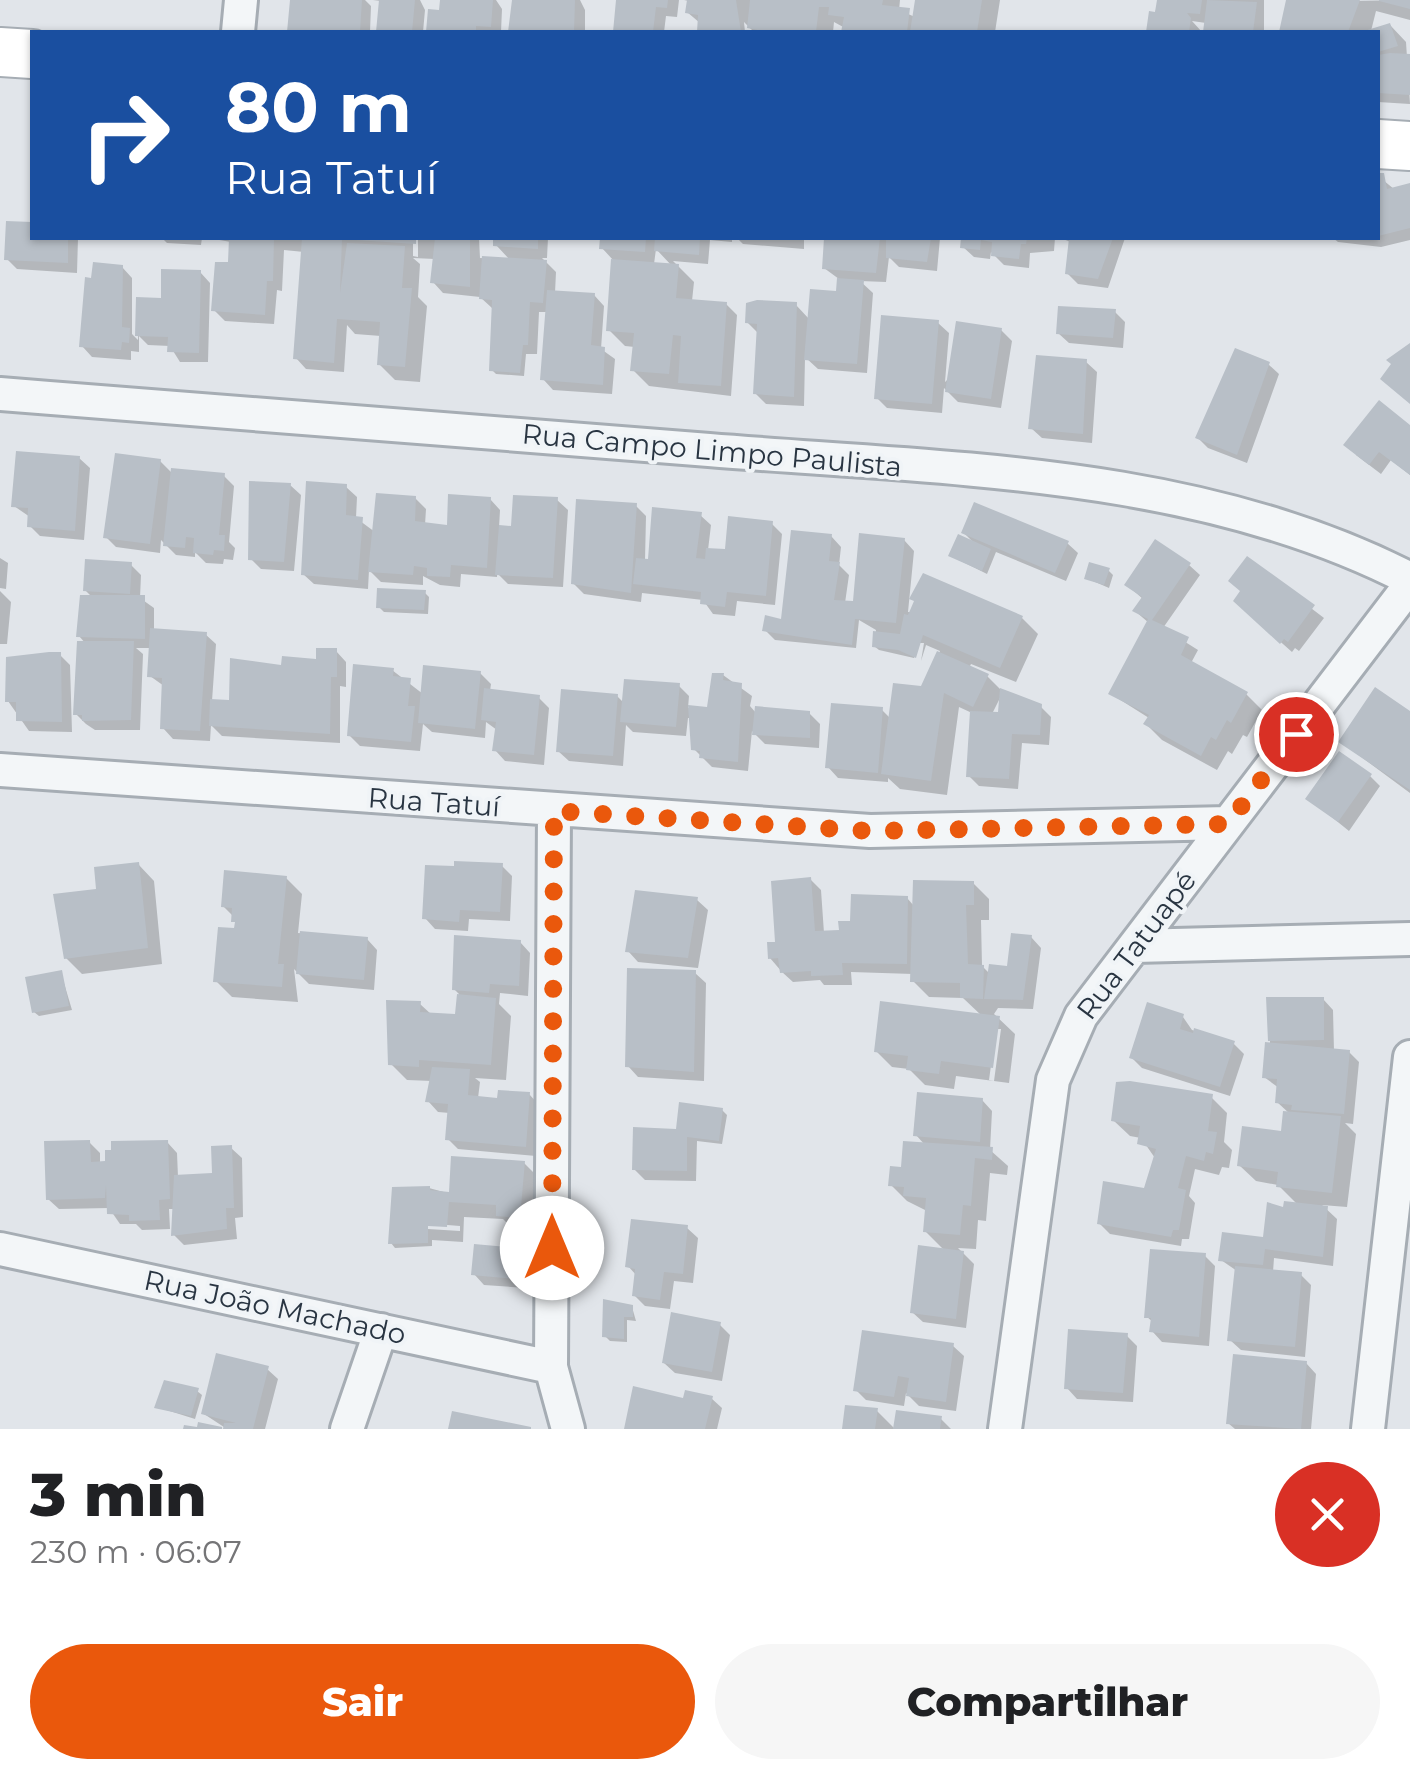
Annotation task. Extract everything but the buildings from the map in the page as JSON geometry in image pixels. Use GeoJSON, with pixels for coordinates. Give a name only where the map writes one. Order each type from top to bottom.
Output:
{"type":"FeatureCollection","features":[{"type":"Feature","properties":{"kind":"street"},"geometry":{"type":"LineString","coordinates":[[238,30],[241,0]]}},
{"type":"Feature","properties":{"kind":"street"},"geometry":{"type":"LineString","coordinates":[[0,52],[30,54]]}},
{"type":"Feature","properties":{"kind":"street"},"geometry":{"type":"LineString","coordinates":[[1380,144],[1410,146]]}},
{"type":"Feature","properties":{"kind":"street","name":"Rua Campo Limpo Paulista"},"geometry":{"type":"LineString","coordinates":[[0,394],[1010,474],[1116,489],[1261,520],[1297,530],[1410,582]]}},
{"type":"Feature","properties":{"kind":"street","name":"Rua Tatuapé"},"geometry":{"type":"LineString","coordinates":[[1005,1429],[1053,1080],[1081,1016],[1410,582]]}},
{"type":"Feature","properties":{"kind":"street","name":"Rua Tatuí"},"geometry":{"type":"LineString","coordinates":[[0,770],[870,831],[1228,824]]}},
{"type":"Feature","properties":{"kind":"street"},"geometry":{"type":"LineString","coordinates":[[554,811],[551,1367],[568,1429]]}},
{"type":"Feature","properties":{"kind":"street"},"geometry":{"type":"LineString","coordinates":[[1135,946],[1410,939]]}},
{"type":"Feature","properties":{"kind":"street"},"geometry":{"type":"LineString","coordinates":[[1368,1429],[1410,1056]]}},
{"type":"Feature","properties":{"kind":"street","name":"Rua João Machado"},"geometry":{"type":"LineString","coordinates":[[0,1249],[551,1367]]}},
{"type":"Feature","properties":{"kind":"street"},"geometry":{"type":"LineString","coordinates":[[347,1429],[381,1330]]}},
{"type":"Feature","properties":{"kind":"route"},"geometry":{"type":"LineString","coordinates":[[552,1248],[554,811],[870,831],[986,832],[1228,824],[1296,734]]}}]}
